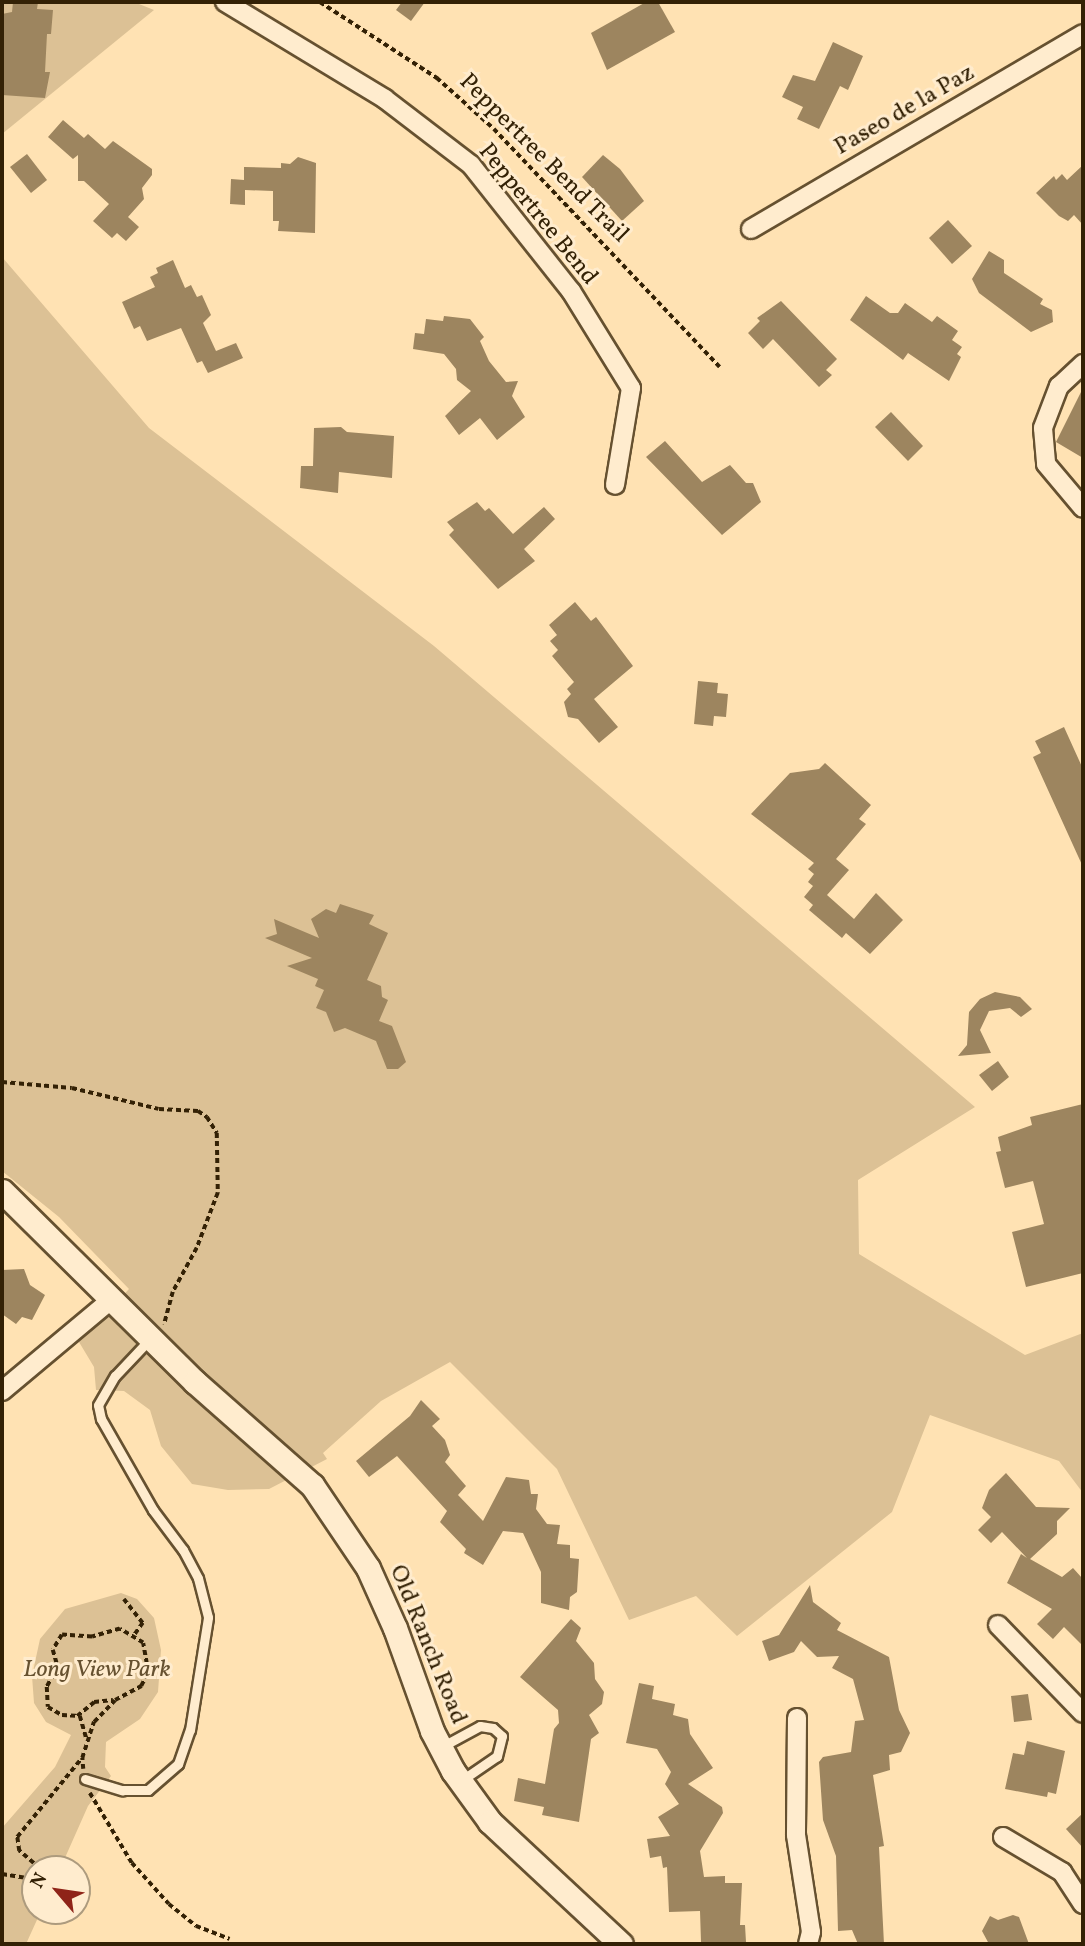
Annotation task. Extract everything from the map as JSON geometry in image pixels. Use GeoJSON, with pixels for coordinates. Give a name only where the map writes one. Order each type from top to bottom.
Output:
{"type":"FeatureCollection","features":[{"type":"Feature","properties":{"kind":"street","name":"Peppertree Bend"},"geometry":{"type":"LineString","coordinates":[[225,2],[386,99],[471,165],[571,291],[631,388],[615,485]]}},
{"type":"Feature","properties":{"kind":"street","name":"Paseo de la Paz"},"geometry":{"type":"LineString","coordinates":[[751,229],[1083,34]]}},
{"type":"Feature","properties":{"kind":"street"},"geometry":{"type":"LineString","coordinates":[[1083,364],[1059,386],[1043,428],[1045,464],[1083,508]]}},
{"type":"Feature","properties":{"kind":"street","name":"Old Ranch Road"},"geometry":{"type":"LineString","coordinates":[[2,1191],[150,1339],[312,1485],[341,1524],[395,1628],[441,1748],[460,1781],[490,1822],[621,1944]]}},
{"type":"Feature","properties":{"kind":"street"},"geometry":{"type":"LineString","coordinates":[[2,1391],[111,1300]]}},
{"type":"Feature","properties":{"kind":"street"},"geometry":{"type":"LineString","coordinates":[[998,1625],[1083,1713]]}},
{"type":"Feature","properties":{"kind":"street"},"geometry":{"type":"LineString","coordinates":[[797,1718],[796,1835],[811,1932],[808,1944]]}},
{"type":"Feature","properties":{"kind":"street"},"geometry":{"type":"LineString","coordinates":[[1003,1837],[1062,1871],[1083,1904]]}},
{"type":"Feature","properties":{"kind":"lane"},"geometry":{"type":"LineString","coordinates":[[85,1779],[122,1790],[148,1790],[178,1764],[190,1730],[208,1617],[198,1578],[147,1500],[101,1419],[98,1405],[130,1357],[150,1339]]}},
{"type":"Feature","properties":{"kind":"lane"},"geometry":{"type":"LineString","coordinates":[[441,1748],[480,1726],[493,1728],[502,1736],[497,1756],[460,1781]]}},
{"type":"Feature","properties":{"kind":"path","name":"Peppertree Bend Trail"},"geometry":{"type":"LineString","coordinates":[[320,2],[437,78],[494,129],[720,367]]}},
{"type":"Feature","properties":{"kind":"path"},"geometry":{"type":"LineString","coordinates":[[2,1082],[72,1088],[159,1109],[198,1111],[217,1133],[220,1177],[213,1213],[173,1292],[164,1325],[150,1339]]}},
{"type":"Feature","properties":{"kind":"path"},"geometry":{"type":"LineString","coordinates":[[124,1599],[143,1623],[135,1636]]}},
{"type":"Feature","properties":{"kind":"path"},"geometry":{"type":"LineString","coordinates":[[87,1740],[84,1720],[54,1712],[44,1698],[58,1667],[55,1643],[69,1633],[92,1636],[111,1628],[135,1636],[143,1643],[148,1672],[141,1686],[115,1700],[94,1722],[82,1759],[85,1779],[112,1833],[155,1888],[196,1926],[230,1939]]}},
{"type":"Feature","properties":{"kind":"path"},"geometry":{"type":"LineString","coordinates":[[77,1716],[94,1702],[115,1700]]}},
{"type":"Feature","properties":{"kind":"path"},"geometry":{"type":"LineString","coordinates":[[24,1855],[19,1851],[17,1837],[82,1759]]}},
{"type":"Feature","properties":{"kind":"path"},"geometry":{"type":"LineString","coordinates":[[2,1874],[21,1877]]}},
{"type":"Feature","properties":{"kind":"green space"},"geometry":{"type":"Polygon","coordinates":[[[2,2],[134,2],[154,10],[2,134],[2,2]]]}},
{"type":"Feature","properties":{"kind":"green space"},"geometry":{"type":"Polygon","coordinates":[[[2,257],[149,428],[434,646],[975,1107],[858,1180],[859,1254],[1025,1355],[1083,1333],[1083,1493],[1059,1461],[930,1415],[892,1512],[737,1636],[696,1596],[629,1620],[557,1469],[450,1362],[381,1401],[323,1453],[327,1459],[269,1489],[228,1490],[192,1484],[161,1446],[150,1410],[124,1391],[96,1390],[94,1367],[79,1342],[129,1289],[59,1217],[2,1171],[2,257]]]}},
{"type":"Feature","properties":{"kind":"green space","name":"Long View Park"},"geometry":{"type":"Polygon","coordinates":[[[121,1593],[137,1599],[154,1618],[161,1650],[158,1692],[140,1719],[106,1742],[105,1767],[111,1776],[88,1806],[66,1855],[21,1855],[21,1925],[35,1925],[26,1944],[2,1944],[2,1828],[55,1767],[71,1735],[46,1722],[34,1703],[32,1676],[40,1639],[65,1609],[121,1593]]]}},
{"type":"Feature","properties":{"kind":"building"},"geometry":{"type":"Polygon","coordinates":[[[13,2],[38,2],[37,9],[53,10],[51,34],[47,34],[45,72],[50,72],[45,98],[2,95],[2,14],[12,12],[13,2]]]}},
{"type":"Feature","properties":{"kind":"building"},"geometry":{"type":"Polygon","coordinates":[[[402,2],[425,2],[411,21],[396,10],[402,2]]]}},
{"type":"Feature","properties":{"kind":"building"},"geometry":{"type":"Polygon","coordinates":[[[646,2],[658,2],[675,32],[607,70],[591,33],[646,2]]]}},
{"type":"Feature","properties":{"kind":"building"},"geometry":{"type":"Polygon","coordinates":[[[833,42],[863,56],[848,90],[840,86],[819,129],[797,119],[803,107],[782,97],[793,75],[815,81],[833,42]]]}},
{"type":"Feature","properties":{"kind":"building"},"geometry":{"type":"Polygon","coordinates":[[[63,120],[84,138],[88,134],[105,149],[113,141],[152,169],[152,175],[142,188],[144,199],[128,217],[139,227],[126,241],[117,233],[112,238],[93,221],[109,204],[84,181],[78,181],[78,155],[73,159],[48,137],[63,120]]]}},
{"type":"Feature","properties":{"kind":"building"},"geometry":{"type":"Polygon","coordinates":[[[27,154],[47,180],[31,193],[10,167],[27,154]]]}},
{"type":"Feature","properties":{"kind":"building"},"geometry":{"type":"Polygon","coordinates":[[[603,155],[620,169],[644,201],[622,221],[582,177],[603,155]]]}},
{"type":"Feature","properties":{"kind":"building"},"geometry":{"type":"Polygon","coordinates":[[[298,157],[316,163],[315,233],[278,231],[279,221],[273,221],[273,191],[245,190],[245,205],[230,204],[231,179],[244,180],[244,167],[281,168],[281,163],[290,164],[298,157]]]}},
{"type":"Feature","properties":{"kind":"building"},"geometry":{"type":"Polygon","coordinates":[[[1083,165],[1083,225],[1074,215],[1068,221],[1059,216],[1036,193],[1054,176],[1056,180],[1062,174],[1067,180],[1083,165]]]}},
{"type":"Feature","properties":{"kind":"building"},"geometry":{"type":"Polygon","coordinates":[[[948,220],[972,246],[952,264],[929,238],[948,220]]]}},
{"type":"Feature","properties":{"kind":"building"},"geometry":{"type":"Polygon","coordinates":[[[989,251],[1004,260],[1004,273],[1043,299],[1040,304],[1052,310],[1053,322],[1031,332],[979,293],[972,279],[989,251]]]}},
{"type":"Feature","properties":{"kind":"building"},"geometry":{"type":"Polygon","coordinates":[[[173,260],[185,288],[191,285],[197,297],[202,295],[211,315],[203,323],[216,351],[236,343],[243,358],[208,373],[202,361],[197,363],[181,328],[147,341],[140,326],[134,329],[122,302],[155,287],[150,277],[158,273],[156,268],[173,260]]]}},
{"type":"Feature","properties":{"kind":"building"},"geometry":{"type":"Polygon","coordinates":[[[866,296],[890,313],[898,313],[905,303],[932,322],[937,316],[958,331],[952,340],[962,347],[957,354],[961,357],[949,381],[908,353],[903,360],[850,320],[866,296]]]}},
{"type":"Feature","properties":{"kind":"building"},"geometry":{"type":"Polygon","coordinates":[[[781,301],[837,359],[826,370],[832,375],[819,387],[773,339],[763,349],[748,333],[760,321],[757,318],[781,301]]]}},
{"type":"Feature","properties":{"kind":"building"},"geometry":{"type":"Polygon","coordinates":[[[444,316],[470,319],[484,337],[480,341],[489,361],[506,382],[518,381],[512,396],[525,417],[497,440],[480,418],[459,435],[445,416],[471,391],[457,380],[456,369],[444,354],[413,349],[415,333],[424,334],[426,319],[443,321],[444,316]]]}},
{"type":"Feature","properties":{"kind":"building"},"geometry":{"type":"Polygon","coordinates":[[[1083,388],[1083,458],[1056,442],[1083,388]]]}},
{"type":"Feature","properties":{"kind":"building"},"geometry":{"type":"Polygon","coordinates":[[[891,412],[923,446],[908,461],[875,427],[891,412]]]}},
{"type":"Feature","properties":{"kind":"building"},"geometry":{"type":"Polygon","coordinates":[[[341,427],[347,432],[394,436],[392,478],[339,472],[338,493],[300,488],[301,466],[313,466],[314,428],[341,427]]]}},
{"type":"Feature","properties":{"kind":"building"},"geometry":{"type":"Polygon","coordinates":[[[665,441],[702,482],[730,465],[746,483],[753,483],[761,502],[722,535],[646,457],[665,441]]]}},
{"type":"Feature","properties":{"kind":"building"},"geometry":{"type":"Polygon","coordinates":[[[477,502],[485,511],[489,508],[513,534],[544,507],[555,519],[524,549],[535,561],[498,589],[449,535],[454,530],[447,522],[477,502]]]}},
{"type":"Feature","properties":{"kind":"building"},"geometry":{"type":"Polygon","coordinates":[[[575,602],[591,621],[596,617],[633,666],[594,699],[618,727],[599,743],[578,719],[568,717],[564,702],[571,694],[567,689],[574,682],[552,656],[558,650],[550,641],[557,635],[549,625],[575,602]]]}},
{"type":"Feature","properties":{"kind":"building"},"geometry":{"type":"Polygon","coordinates":[[[698,681],[718,683],[717,693],[728,694],[726,717],[714,716],[713,726],[694,724],[698,681]]]}},
{"type":"Feature","properties":{"kind":"building"},"geometry":{"type":"Polygon","coordinates":[[[1064,727],[1083,769],[1083,867],[1033,757],[1041,753],[1035,741],[1064,727]]]}},
{"type":"Feature","properties":{"kind":"building"},"geometry":{"type":"Polygon","coordinates":[[[825,763],[871,805],[859,819],[866,824],[836,859],[849,870],[827,895],[854,919],[876,893],[903,920],[870,954],[846,933],[842,938],[809,910],[813,905],[804,897],[813,886],[808,882],[814,874],[808,869],[814,863],[751,814],[790,773],[819,769],[825,763]]]}},
{"type":"Feature","properties":{"kind":"building"},"geometry":{"type":"Polygon","coordinates":[[[340,904],[374,915],[369,924],[388,933],[367,980],[381,986],[382,997],[388,1000],[379,1021],[392,1026],[406,1062],[398,1069],[387,1069],[376,1041],[345,1028],[334,1032],[326,1012],[316,1008],[324,990],[315,986],[318,979],[287,966],[312,958],[265,938],[277,934],[274,919],[319,938],[311,919],[326,909],[336,913],[340,904]]]}},
{"type":"Feature","properties":{"kind":"building"},"geometry":{"type":"Polygon","coordinates":[[[995,992],[1020,997],[1032,1009],[1021,1017],[1010,1008],[989,1011],[980,1030],[991,1053],[958,1056],[967,1045],[969,1012],[980,999],[995,992]]]}},
{"type":"Feature","properties":{"kind":"building"},"geometry":{"type":"Polygon","coordinates":[[[998,1061],[1009,1077],[992,1091],[979,1075],[998,1061]]]}},
{"type":"Feature","properties":{"kind":"building"},"geometry":{"type":"Polygon","coordinates":[[[1083,1104],[1083,1273],[1026,1287],[1012,1232],[1044,1224],[1033,1181],[1005,1188],[996,1152],[1001,1151],[998,1137],[1032,1125],[1030,1117],[1083,1104]]]}},
{"type":"Feature","properties":{"kind":"building"},"geometry":{"type":"Polygon","coordinates":[[[24,1269],[30,1285],[45,1295],[32,1320],[22,1317],[16,1324],[2,1314],[2,1270],[24,1269]]]}},
{"type":"Feature","properties":{"kind":"building"},"geometry":{"type":"Polygon","coordinates":[[[421,1400],[440,1419],[432,1426],[445,1440],[450,1455],[445,1462],[466,1486],[458,1495],[483,1521],[506,1477],[529,1480],[531,1494],[538,1494],[536,1509],[547,1524],[560,1525],[557,1544],[570,1545],[570,1558],[579,1559],[577,1592],[570,1597],[569,1610],[541,1603],[541,1572],[523,1533],[503,1531],[483,1565],[464,1553],[466,1549],[440,1522],[447,1511],[397,1456],[369,1477],[356,1461],[410,1416],[421,1400]]]}},
{"type":"Feature","properties":{"kind":"building"},"geometry":{"type":"Polygon","coordinates":[[[1006,1473],[1036,1507],[1070,1508],[1057,1521],[1057,1534],[1030,1559],[1062,1577],[1073,1568],[1082,1578],[1083,1646],[1064,1627],[1053,1639],[1037,1624],[1052,1609],[1007,1583],[1021,1554],[1027,1558],[1002,1532],[991,1543],[978,1530],[991,1517],[982,1508],[989,1490],[1006,1473]]]}},
{"type":"Feature","properties":{"kind":"building"},"geometry":{"type":"Polygon","coordinates":[[[810,1585],[813,1602],[841,1623],[837,1630],[889,1657],[899,1710],[910,1733],[901,1752],[889,1755],[890,1770],[873,1775],[884,1846],[879,1847],[884,1944],[858,1944],[852,1930],[838,1931],[836,1856],[823,1820],[819,1762],[823,1757],[851,1752],[855,1721],[864,1720],[853,1679],[832,1668],[839,1656],[817,1657],[801,1641],[794,1652],[769,1661],[762,1641],[779,1635],[810,1585]]]}},
{"type":"Feature","properties":{"kind":"building"},"geometry":{"type":"Polygon","coordinates":[[[571,1619],[581,1628],[576,1641],[594,1663],[595,1679],[604,1692],[602,1704],[589,1715],[599,1733],[591,1739],[579,1822],[542,1815],[544,1807],[514,1801],[518,1778],[545,1784],[554,1729],[559,1723],[558,1710],[520,1677],[571,1619]]]}},
{"type":"Feature","properties":{"kind":"building"},"geometry":{"type":"Polygon","coordinates":[[[639,1683],[654,1686],[652,1699],[675,1704],[673,1715],[688,1719],[690,1734],[713,1768],[688,1784],[722,1807],[723,1813],[700,1851],[704,1877],[725,1876],[725,1883],[742,1883],[740,1925],[745,1925],[746,1942],[701,1942],[700,1911],[669,1912],[667,1867],[663,1868],[661,1856],[650,1858],[647,1839],[670,1836],[658,1817],[679,1804],[665,1784],[671,1772],[657,1749],[626,1743],[639,1683]]]}},
{"type":"Feature","properties":{"kind":"building"},"geometry":{"type":"Polygon","coordinates":[[[1028,1694],[1032,1720],[1014,1722],[1011,1696],[1028,1694]]]}},
{"type":"Feature","properties":{"kind":"building"},"geometry":{"type":"Polygon","coordinates":[[[1027,1741],[1065,1751],[1056,1794],[1048,1792],[1047,1797],[1005,1789],[1013,1753],[1024,1755],[1027,1741]]]}},
{"type":"Feature","properties":{"kind":"building"},"geometry":{"type":"Polygon","coordinates":[[[1083,1813],[1083,1848],[1066,1829],[1083,1813]]]}},
{"type":"Feature","properties":{"kind":"building"},"geometry":{"type":"Polygon","coordinates":[[[1013,1915],[1019,1917],[1029,1944],[989,1944],[982,1931],[990,1916],[998,1920],[1013,1915]]]}}]}
